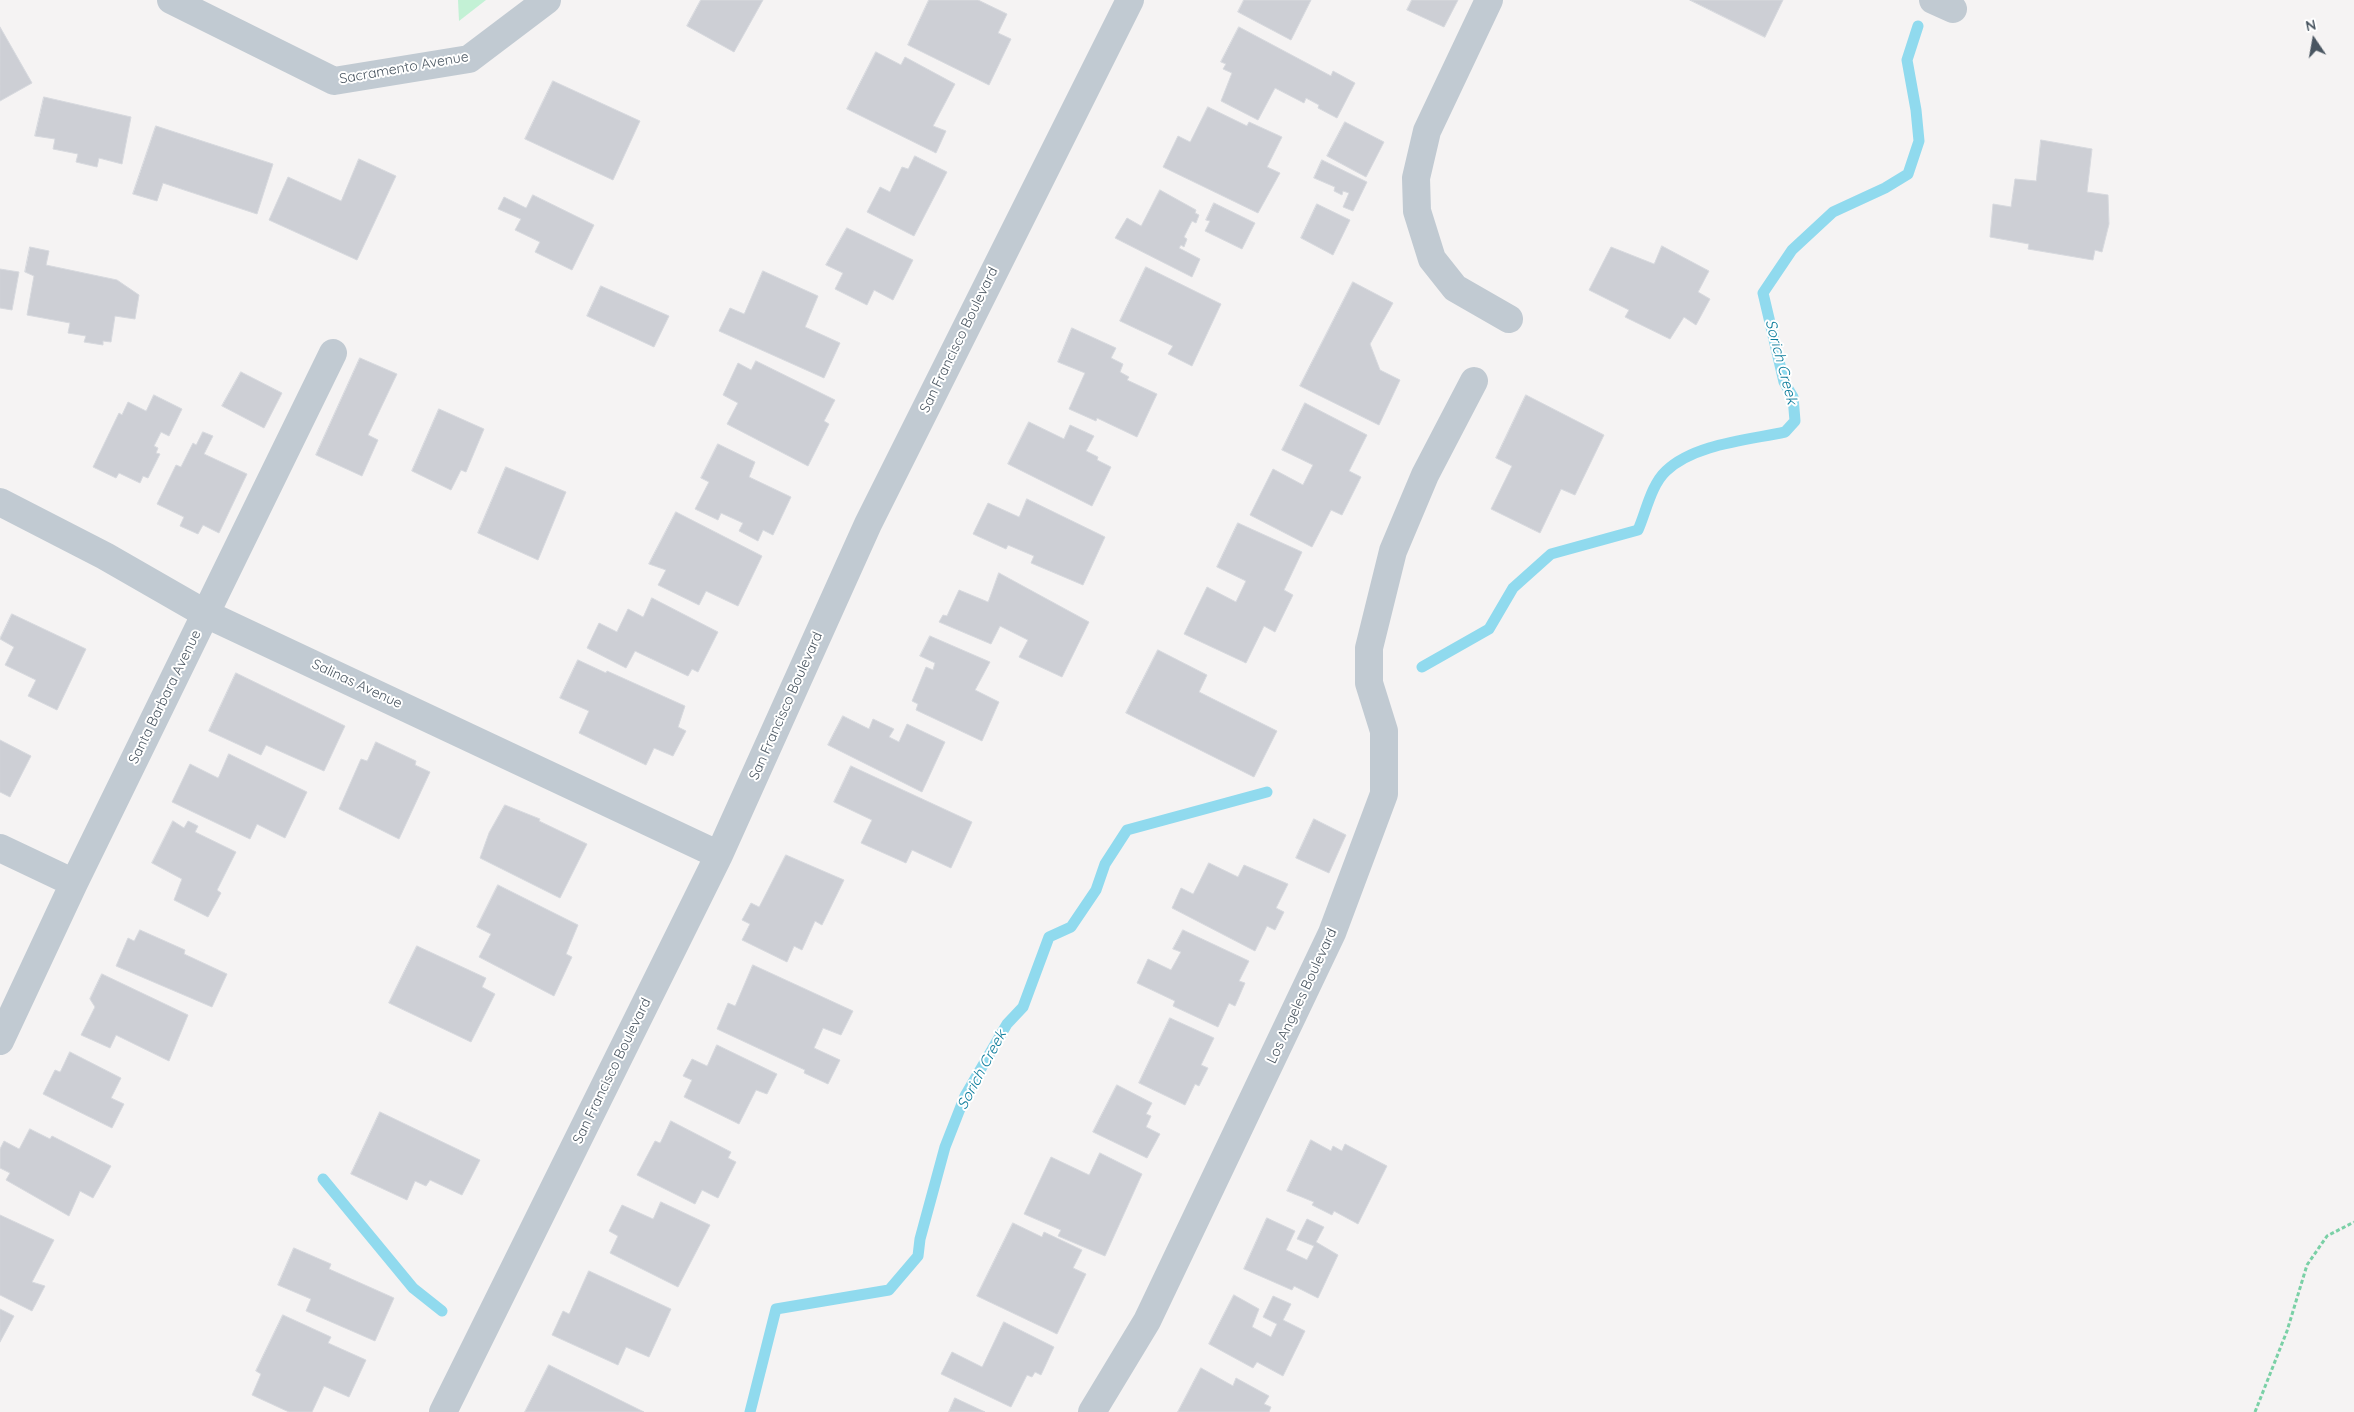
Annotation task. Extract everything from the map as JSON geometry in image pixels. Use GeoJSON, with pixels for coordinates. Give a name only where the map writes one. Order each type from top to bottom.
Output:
{"type":"FeatureCollection","features":[{"type":"Feature","properties":{"kind":"street","name":"Sacramento Avenue"},"geometry":{"type":"LineString","coordinates":[[171,0],[334,81],[470,59],[547,0]]}},
{"type":"Feature","properties":{"kind":"street","name":"San Francisco Boulevard"},"geometry":{"type":"LineString","coordinates":[[443,1412],[719,855],[868,524],[1130,0]]}},
{"type":"Feature","properties":{"kind":"street"},"geometry":{"type":"LineString","coordinates":[[1490,0],[1427,131],[1416,178],[1417,210],[1432,259],[1455,288],[1509,319]]}},
{"type":"Feature","properties":{"kind":"street","name":"Santa Barbara Avenue"},"geometry":{"type":"LineString","coordinates":[[0,1041],[74,883],[333,353]]}},
{"type":"Feature","properties":{"kind":"street","name":"Los Angeles Boulevard"},"geometry":{"type":"LineString","coordinates":[[1092,1412],[1147,1321],[1328,942],[1384,794],[1384,731],[1369,683],[1369,648],[1393,551],[1425,475],[1474,381]]}},
{"type":"Feature","properties":{"kind":"street","name":"Salinas Avenue"},"geometry":{"type":"LineString","coordinates":[[0,502],[105,556],[206,614],[719,855]]}},
{"type":"Feature","properties":{"kind":"street"},"geometry":{"type":"LineString","coordinates":[[0,848],[74,883]]}},
{"type":"Feature","properties":{"kind":"path"},"geometry":{"type":"LineString","coordinates":[[2255,1412],[2287,1331],[2307,1266],[2327,1236],[2354,1222]]}},
{"type":"Feature","properties":{"kind":"green space"},"geometry":{"type":"Polygon","coordinates":[[[458,0],[486,0],[459,21],[458,0]]]}},
{"type":"Feature","properties":{"kind":"building"},"geometry":{"type":"Polygon","coordinates":[[[701,0],[763,0],[734,52],[687,26],[701,0]]]}},
{"type":"Feature","properties":{"kind":"building"},"geometry":{"type":"Polygon","coordinates":[[[929,0],[978,0],[1007,14],[998,33],[1011,39],[989,85],[908,45],[929,0]]]}},
{"type":"Feature","properties":{"kind":"building"},"geometry":{"type":"Polygon","coordinates":[[[1244,0],[1311,0],[1291,40],[1238,12],[1244,0]]]}},
{"type":"Feature","properties":{"kind":"building"},"geometry":{"type":"Polygon","coordinates":[[[1412,0],[1458,0],[1444,27],[1407,10],[1412,0]]]}},
{"type":"Feature","properties":{"kind":"building"},"geometry":{"type":"Polygon","coordinates":[[[1690,0],[1783,0],[1765,37],[1690,0]]]}},
{"type":"Feature","properties":{"kind":"building"},"geometry":{"type":"Polygon","coordinates":[[[0,27],[32,83],[0,101],[0,27]]]}},
{"type":"Feature","properties":{"kind":"building"},"geometry":{"type":"Polygon","coordinates":[[[1239,27],[1331,76],[1333,71],[1355,83],[1337,118],[1318,108],[1319,105],[1306,98],[1304,103],[1275,88],[1258,120],[1221,101],[1232,73],[1223,69],[1226,64],[1221,62],[1239,27]]]}},
{"type":"Feature","properties":{"kind":"building"},"geometry":{"type":"Polygon","coordinates":[[[876,52],[901,65],[905,57],[955,84],[933,126],[946,131],[936,153],[847,109],[876,52]]]}},
{"type":"Feature","properties":{"kind":"building"},"geometry":{"type":"Polygon","coordinates":[[[553,81],[640,121],[613,180],[525,139],[553,81]]]}},
{"type":"Feature","properties":{"kind":"building"},"geometry":{"type":"Polygon","coordinates":[[[44,97],[131,117],[122,164],[99,158],[97,167],[76,162],[78,154],[53,149],[55,139],[35,136],[44,97]]]}},
{"type":"Feature","properties":{"kind":"building"},"geometry":{"type":"Polygon","coordinates":[[[1208,107],[1247,126],[1249,122],[1282,137],[1267,167],[1280,173],[1258,213],[1163,167],[1178,136],[1190,142],[1208,107]]]}},
{"type":"Feature","properties":{"kind":"building"},"geometry":{"type":"Polygon","coordinates":[[[1345,122],[1384,142],[1366,177],[1327,156],[1345,122]]]}},
{"type":"Feature","properties":{"kind":"building"},"geometry":{"type":"Polygon","coordinates":[[[156,126],[273,164],[257,214],[163,183],[157,201],[133,194],[156,126]]]}},
{"type":"Feature","properties":{"kind":"building"},"geometry":{"type":"Polygon","coordinates":[[[2041,140],[2092,149],[2087,192],[2108,195],[2109,224],[2102,252],[2095,250],[2093,260],[2028,249],[2029,244],[1990,237],[1993,204],[2011,207],[2015,179],[2036,181],[2041,140]]]}},
{"type":"Feature","properties":{"kind":"building"},"geometry":{"type":"Polygon","coordinates":[[[915,156],[947,172],[914,236],[867,212],[880,187],[890,192],[902,167],[908,169],[915,156]]]}},
{"type":"Feature","properties":{"kind":"building"},"geometry":{"type":"Polygon","coordinates":[[[359,159],[396,176],[357,260],[269,220],[288,177],[341,201],[359,159]]]}},
{"type":"Feature","properties":{"kind":"building"},"geometry":{"type":"Polygon","coordinates":[[[1322,160],[1367,182],[1353,211],[1343,207],[1349,193],[1343,191],[1342,195],[1334,191],[1335,187],[1314,178],[1322,160]]]}},
{"type":"Feature","properties":{"kind":"building"},"geometry":{"type":"Polygon","coordinates":[[[1160,190],[1196,210],[1195,213],[1199,215],[1196,223],[1192,221],[1184,237],[1187,239],[1184,247],[1181,245],[1179,248],[1200,259],[1192,277],[1115,238],[1127,218],[1141,226],[1160,190]]]}},
{"type":"Feature","properties":{"kind":"building"},"geometry":{"type":"Polygon","coordinates":[[[533,195],[594,225],[572,270],[535,252],[540,242],[515,230],[521,219],[498,209],[504,197],[526,208],[533,195]]]}},
{"type":"Feature","properties":{"kind":"building"},"geometry":{"type":"Polygon","coordinates":[[[1214,203],[1255,223],[1242,249],[1205,231],[1210,221],[1206,220],[1214,203]]]}},
{"type":"Feature","properties":{"kind":"building"},"geometry":{"type":"Polygon","coordinates":[[[1317,204],[1350,220],[1333,255],[1301,238],[1317,204]]]}},
{"type":"Feature","properties":{"kind":"building"},"geometry":{"type":"Polygon","coordinates":[[[847,228],[913,260],[893,300],[874,290],[867,305],[835,289],[843,273],[826,265],[847,228]]]}},
{"type":"Feature","properties":{"kind":"building"},"geometry":{"type":"Polygon","coordinates":[[[1662,246],[1709,271],[1698,292],[1710,299],[1696,325],[1684,317],[1670,339],[1625,317],[1629,310],[1589,290],[1611,247],[1654,264],[1662,246]]]}},
{"type":"Feature","properties":{"kind":"building"},"geometry":{"type":"Polygon","coordinates":[[[30,247],[49,251],[46,265],[117,280],[139,295],[135,319],[115,316],[111,342],[103,341],[103,345],[84,342],[86,336],[68,333],[70,323],[27,315],[34,276],[25,272],[30,247]]]}},
{"type":"Feature","properties":{"kind":"building"},"geometry":{"type":"Polygon","coordinates":[[[1146,267],[1221,304],[1192,366],[1168,354],[1173,346],[1120,321],[1146,267]]]}},
{"type":"Feature","properties":{"kind":"building"},"geometry":{"type":"Polygon","coordinates":[[[0,269],[19,272],[12,310],[0,308],[0,269]]]}},
{"type":"Feature","properties":{"kind":"building"},"geometry":{"type":"Polygon","coordinates":[[[763,271],[818,296],[805,327],[840,343],[824,378],[719,331],[730,308],[744,314],[763,271]]]}},
{"type":"Feature","properties":{"kind":"building"},"geometry":{"type":"Polygon","coordinates":[[[1353,282],[1393,303],[1370,344],[1380,370],[1400,380],[1379,425],[1300,386],[1353,282]]]}},
{"type":"Feature","properties":{"kind":"building"},"geometry":{"type":"Polygon","coordinates":[[[601,286],[669,316],[654,347],[587,316],[601,286]]]}},
{"type":"Feature","properties":{"kind":"building"},"geometry":{"type":"Polygon","coordinates":[[[1072,328],[1116,348],[1111,358],[1123,364],[1120,372],[1129,377],[1127,380],[1157,394],[1137,437],[1097,418],[1096,421],[1069,409],[1085,373],[1058,362],[1072,328]]]}},
{"type":"Feature","properties":{"kind":"building"},"geometry":{"type":"Polygon","coordinates":[[[360,358],[397,374],[368,435],[378,440],[362,476],[316,455],[360,358]]]}},
{"type":"Feature","properties":{"kind":"building"},"geometry":{"type":"Polygon","coordinates":[[[756,361],[835,400],[824,421],[829,424],[808,466],[727,424],[738,403],[723,395],[738,363],[751,370],[756,361]]]}},
{"type":"Feature","properties":{"kind":"building"},"geometry":{"type":"Polygon","coordinates":[[[241,372],[282,393],[264,428],[222,406],[241,372]]]}},
{"type":"Feature","properties":{"kind":"building"},"geometry":{"type":"Polygon","coordinates":[[[154,395],[182,409],[169,436],[161,432],[154,446],[158,448],[156,453],[160,454],[148,478],[143,476],[140,483],[119,473],[116,478],[93,467],[119,413],[122,415],[128,402],[146,411],[154,395]]]}},
{"type":"Feature","properties":{"kind":"building"},"geometry":{"type":"Polygon","coordinates":[[[1526,395],[1604,435],[1575,495],[1561,489],[1540,533],[1491,509],[1512,466],[1496,458],[1526,395]]]}},
{"type":"Feature","properties":{"kind":"building"},"geometry":{"type":"Polygon","coordinates":[[[1305,403],[1367,435],[1349,471],[1361,477],[1342,515],[1331,510],[1312,547],[1250,515],[1273,469],[1303,485],[1313,465],[1282,450],[1305,403]]]}},
{"type":"Feature","properties":{"kind":"building"},"geometry":{"type":"Polygon","coordinates":[[[439,409],[484,429],[466,472],[461,470],[451,490],[412,471],[439,409]]]}},
{"type":"Feature","properties":{"kind":"building"},"geometry":{"type":"Polygon","coordinates":[[[1029,422],[1064,439],[1070,425],[1094,436],[1086,451],[1098,457],[1097,460],[1111,467],[1092,506],[1008,464],[1029,422]]]}},
{"type":"Feature","properties":{"kind":"building"},"geometry":{"type":"Polygon","coordinates":[[[203,432],[213,436],[204,454],[247,474],[219,533],[203,525],[198,534],[180,526],[184,517],[157,504],[176,465],[181,467],[193,443],[196,445],[203,432]]]}},
{"type":"Feature","properties":{"kind":"building"},"geometry":{"type":"Polygon","coordinates":[[[718,444],[755,462],[749,477],[791,497],[773,535],[763,530],[758,541],[739,531],[743,523],[721,513],[718,520],[695,509],[709,482],[701,478],[718,444]]]}},
{"type":"Feature","properties":{"kind":"building"},"geometry":{"type":"Polygon","coordinates":[[[506,467],[566,492],[538,560],[478,533],[506,467]]]}},
{"type":"Feature","properties":{"kind":"building"},"geometry":{"type":"Polygon","coordinates":[[[1027,499],[1105,537],[1083,585],[1031,563],[1034,556],[1008,545],[1006,549],[973,534],[988,503],[1019,517],[1027,499]]]}},
{"type":"Feature","properties":{"kind":"building"},"geometry":{"type":"Polygon","coordinates":[[[676,512],[762,556],[738,606],[706,591],[699,605],[658,585],[666,570],[649,564],[676,512]]]}},
{"type":"Feature","properties":{"kind":"building"},"geometry":{"type":"Polygon","coordinates":[[[1238,523],[1302,552],[1284,590],[1293,595],[1275,632],[1264,626],[1246,663],[1184,634],[1207,587],[1236,602],[1246,581],[1217,567],[1238,523]]]}},
{"type":"Feature","properties":{"kind":"building"},"geometry":{"type":"Polygon","coordinates":[[[999,573],[1089,622],[1062,677],[1019,657],[1028,640],[1000,626],[991,644],[939,622],[943,615],[947,616],[959,590],[988,602],[999,573]]]}},
{"type":"Feature","properties":{"kind":"building"},"geometry":{"type":"Polygon","coordinates":[[[652,598],[718,632],[698,672],[692,669],[688,676],[635,651],[626,668],[587,648],[599,623],[617,632],[628,609],[643,617],[652,598]]]}},
{"type":"Feature","properties":{"kind":"building"},"geometry":{"type":"Polygon","coordinates":[[[12,614],[86,649],[57,710],[28,696],[36,680],[5,665],[14,647],[0,639],[12,614]]]}},
{"type":"Feature","properties":{"kind":"building"},"geometry":{"type":"Polygon","coordinates":[[[930,636],[990,662],[975,690],[999,702],[982,741],[916,710],[918,704],[912,701],[926,667],[933,670],[935,663],[920,656],[930,636]]]}},
{"type":"Feature","properties":{"kind":"building"},"geometry":{"type":"Polygon","coordinates":[[[1158,650],[1207,675],[1199,692],[1277,731],[1254,777],[1126,713],[1158,650]]]}},
{"type":"Feature","properties":{"kind":"building"},"geometry":{"type":"Polygon","coordinates":[[[578,660],[685,706],[678,727],[686,731],[673,756],[654,748],[646,765],[579,733],[589,711],[560,698],[578,660]]]}},
{"type":"Feature","properties":{"kind":"building"},"geometry":{"type":"Polygon","coordinates":[[[236,673],[345,726],[324,771],[266,745],[261,755],[209,731],[236,673]]]}},
{"type":"Feature","properties":{"kind":"building"},"geometry":{"type":"Polygon","coordinates":[[[843,716],[869,729],[873,719],[894,729],[889,737],[899,742],[907,724],[945,742],[922,792],[828,745],[843,716]]]}},
{"type":"Feature","properties":{"kind":"building"},"geometry":{"type":"Polygon","coordinates":[[[0,740],[31,756],[10,797],[0,792],[0,740]]]}},
{"type":"Feature","properties":{"kind":"building"},"geometry":{"type":"Polygon","coordinates":[[[376,742],[416,761],[415,765],[430,772],[399,839],[339,809],[361,759],[367,761],[376,742]]]}},
{"type":"Feature","properties":{"kind":"building"},"geometry":{"type":"Polygon","coordinates":[[[229,754],[307,792],[285,838],[257,824],[250,839],[172,802],[190,764],[218,778],[229,754]]]}},
{"type":"Feature","properties":{"kind":"building"},"geometry":{"type":"Polygon","coordinates":[[[851,766],[972,822],[951,868],[912,850],[906,863],[861,843],[872,820],[834,802],[851,766]]]}},
{"type":"Feature","properties":{"kind":"building"},"geometry":{"type":"Polygon","coordinates":[[[505,805],[540,819],[539,821],[587,844],[560,898],[480,858],[489,833],[505,805]]]}},
{"type":"Feature","properties":{"kind":"building"},"geometry":{"type":"Polygon","coordinates":[[[1314,819],[1346,835],[1329,873],[1296,858],[1314,819]]]}},
{"type":"Feature","properties":{"kind":"building"},"geometry":{"type":"Polygon","coordinates":[[[173,821],[184,828],[188,821],[198,826],[195,832],[236,852],[217,890],[221,893],[208,917],[174,900],[182,879],[152,863],[173,821]]]}},
{"type":"Feature","properties":{"kind":"building"},"geometry":{"type":"Polygon","coordinates":[[[786,855],[844,880],[822,925],[815,921],[802,950],[794,946],[787,962],[742,940],[750,924],[742,920],[751,903],[759,907],[786,855]]]}},
{"type":"Feature","properties":{"kind":"building"},"geometry":{"type":"Polygon","coordinates":[[[1209,863],[1238,877],[1244,865],[1288,884],[1276,908],[1284,912],[1275,930],[1267,926],[1255,951],[1172,908],[1181,888],[1193,894],[1209,863]]]}},
{"type":"Feature","properties":{"kind":"building"},"geometry":{"type":"Polygon","coordinates":[[[498,885],[578,925],[566,954],[572,957],[554,996],[479,957],[491,934],[477,927],[498,885]]]}},
{"type":"Feature","properties":{"kind":"building"},"geometry":{"type":"Polygon","coordinates":[[[140,930],[185,950],[184,954],[227,974],[212,1007],[116,966],[128,938],[134,941],[140,930]]]}},
{"type":"Feature","properties":{"kind":"building"},"geometry":{"type":"Polygon","coordinates":[[[1183,930],[1249,961],[1239,981],[1245,983],[1235,1006],[1229,1003],[1218,1027],[1173,1006],[1175,1001],[1137,983],[1148,959],[1171,970],[1181,952],[1173,949],[1183,930]]]}},
{"type":"Feature","properties":{"kind":"building"},"geometry":{"type":"Polygon","coordinates":[[[417,946],[486,978],[482,987],[495,994],[471,1042],[389,1003],[417,946]]]}},
{"type":"Feature","properties":{"kind":"building"},"geometry":{"type":"Polygon","coordinates":[[[753,965],[853,1011],[841,1035],[823,1028],[814,1048],[840,1060],[828,1084],[804,1073],[805,1070],[717,1029],[728,1003],[735,1006],[753,965]]]}},
{"type":"Feature","properties":{"kind":"building"},"geometry":{"type":"Polygon","coordinates":[[[102,974],[188,1015],[169,1061],[116,1035],[110,1048],[81,1035],[95,1007],[90,999],[102,974]]]}},
{"type":"Feature","properties":{"kind":"building"},"geometry":{"type":"Polygon","coordinates":[[[1170,1018],[1214,1038],[1201,1065],[1208,1068],[1199,1086],[1195,1084],[1185,1105],[1139,1083],[1170,1018]]]}},
{"type":"Feature","properties":{"kind":"building"},"geometry":{"type":"Polygon","coordinates":[[[717,1045],[777,1074],[767,1094],[756,1090],[739,1124],[684,1097],[692,1080],[683,1076],[692,1059],[707,1066],[717,1045]]]}},
{"type":"Feature","properties":{"kind":"building"},"geometry":{"type":"Polygon","coordinates":[[[70,1052],[121,1078],[111,1098],[124,1104],[112,1128],[43,1094],[55,1070],[60,1072],[70,1052]]]}},
{"type":"Feature","properties":{"kind":"building"},"geometry":{"type":"Polygon","coordinates":[[[1117,1085],[1152,1103],[1146,1114],[1151,1116],[1146,1127],[1160,1134],[1147,1158],[1093,1132],[1117,1085]]]}},
{"type":"Feature","properties":{"kind":"building"},"geometry":{"type":"Polygon","coordinates":[[[380,1112],[480,1160],[462,1195],[430,1180],[426,1186],[415,1181],[407,1200],[351,1174],[380,1112]]]}},
{"type":"Feature","properties":{"kind":"building"},"geometry":{"type":"Polygon","coordinates":[[[671,1121],[731,1152],[728,1158],[736,1162],[718,1198],[702,1190],[695,1204],[637,1175],[655,1141],[660,1143],[671,1121]]]}},
{"type":"Feature","properties":{"kind":"building"},"geometry":{"type":"Polygon","coordinates":[[[30,1129],[50,1139],[52,1136],[111,1166],[93,1198],[80,1191],[69,1216],[6,1180],[10,1173],[0,1168],[0,1149],[4,1141],[19,1149],[30,1129]]]}},
{"type":"Feature","properties":{"kind":"building"},"geometry":{"type":"Polygon","coordinates":[[[1311,1140],[1331,1151],[1333,1146],[1342,1151],[1345,1144],[1387,1166],[1358,1224],[1334,1211],[1332,1215],[1312,1205],[1314,1202],[1287,1191],[1311,1140]]]}},
{"type":"Feature","properties":{"kind":"building"},"geometry":{"type":"Polygon","coordinates":[[[1100,1153],[1142,1174],[1105,1256],[1058,1236],[1061,1230],[1024,1214],[1051,1157],[1089,1175],[1100,1153]]]}},
{"type":"Feature","properties":{"kind":"building"},"geometry":{"type":"Polygon","coordinates":[[[661,1202],[710,1225],[678,1287],[610,1253],[618,1236],[609,1231],[622,1205],[653,1219],[661,1202]]]}},
{"type":"Feature","properties":{"kind":"building"},"geometry":{"type":"Polygon","coordinates":[[[0,1215],[54,1240],[32,1282],[45,1286],[32,1311],[0,1295],[0,1215]]]}},
{"type":"Feature","properties":{"kind":"building"},"geometry":{"type":"Polygon","coordinates":[[[1267,1218],[1295,1231],[1286,1250],[1307,1260],[1314,1246],[1297,1239],[1307,1219],[1324,1227],[1316,1242],[1338,1255],[1318,1298],[1294,1286],[1292,1290],[1244,1269],[1267,1218]]]}},
{"type":"Feature","properties":{"kind":"building"},"geometry":{"type":"Polygon","coordinates":[[[1013,1223],[1042,1237],[1044,1232],[1082,1250],[1073,1268],[1086,1274],[1057,1334],[977,1296],[1013,1223]]]}},
{"type":"Feature","properties":{"kind":"building"},"geometry":{"type":"Polygon","coordinates":[[[294,1248],[331,1264],[329,1269],[394,1298],[375,1341],[306,1311],[311,1299],[278,1285],[294,1248]]]}},
{"type":"Feature","properties":{"kind":"building"},"geometry":{"type":"Polygon","coordinates":[[[589,1271],[671,1309],[649,1357],[626,1347],[618,1365],[552,1335],[563,1311],[569,1314],[589,1271]]]}},
{"type":"Feature","properties":{"kind":"building"},"geometry":{"type":"Polygon","coordinates":[[[1234,1295],[1259,1309],[1252,1327],[1271,1337],[1277,1324],[1263,1317],[1273,1296],[1291,1304],[1283,1320],[1305,1331],[1283,1376],[1257,1362],[1253,1368],[1209,1344],[1234,1295]]]}},
{"type":"Feature","properties":{"kind":"building"},"geometry":{"type":"Polygon","coordinates":[[[0,1309],[14,1316],[0,1342],[0,1309]]]}},
{"type":"Feature","properties":{"kind":"building"},"geometry":{"type":"Polygon","coordinates":[[[283,1315],[331,1337],[328,1343],[366,1360],[349,1397],[324,1386],[312,1412],[289,1412],[252,1395],[261,1374],[256,1371],[283,1315]]]}},
{"type":"Feature","properties":{"kind":"building"},"geometry":{"type":"Polygon","coordinates":[[[1004,1322],[1054,1347],[1041,1375],[1035,1372],[1032,1377],[1027,1375],[1011,1407],[941,1374],[952,1352],[982,1367],[1004,1322]]]}},
{"type":"Feature","properties":{"kind":"building"},"geometry":{"type":"Polygon","coordinates":[[[549,1365],[644,1412],[525,1412],[549,1365]]]}},
{"type":"Feature","properties":{"kind":"building"},"geometry":{"type":"Polygon","coordinates":[[[1201,1368],[1233,1386],[1236,1378],[1269,1396],[1264,1404],[1271,1407],[1269,1412],[1178,1412],[1201,1368]]]}},
{"type":"Feature","properties":{"kind":"building"},"geometry":{"type":"Polygon","coordinates":[[[955,1398],[985,1412],[949,1412],[955,1398]]]}},
{"type":"Feature","properties":{"kind":"waterway","name":"Sorich Creek"},"geometry":{"type":"LineString","coordinates":[[1422,667],[1489,629],[1513,588],[1551,554],[1638,530],[1656,484],[1666,471],[1678,462],[1691,455],[1722,444],[1785,432],[1795,421],[1793,397],[1784,382],[1763,293],[1792,250],[1833,212],[1885,188],[1908,174],[1919,141],[1916,110],[1907,60],[1918,26]]}},
{"type":"Feature","properties":{"kind":"waterway","name":"Sorich Creek"},"geometry":{"type":"LineString","coordinates":[[750,1412],[776,1309],[889,1290],[918,1256],[920,1239],[945,1147],[965,1096],[1007,1024],[1023,1007],[1049,937],[1071,927],[1096,890],[1105,864],[1127,830],[1267,792]]}},
{"type":"Feature","properties":{"kind":"waterway"},"geometry":{"type":"LineString","coordinates":[[323,1179],[413,1288],[442,1311]]}}]}
